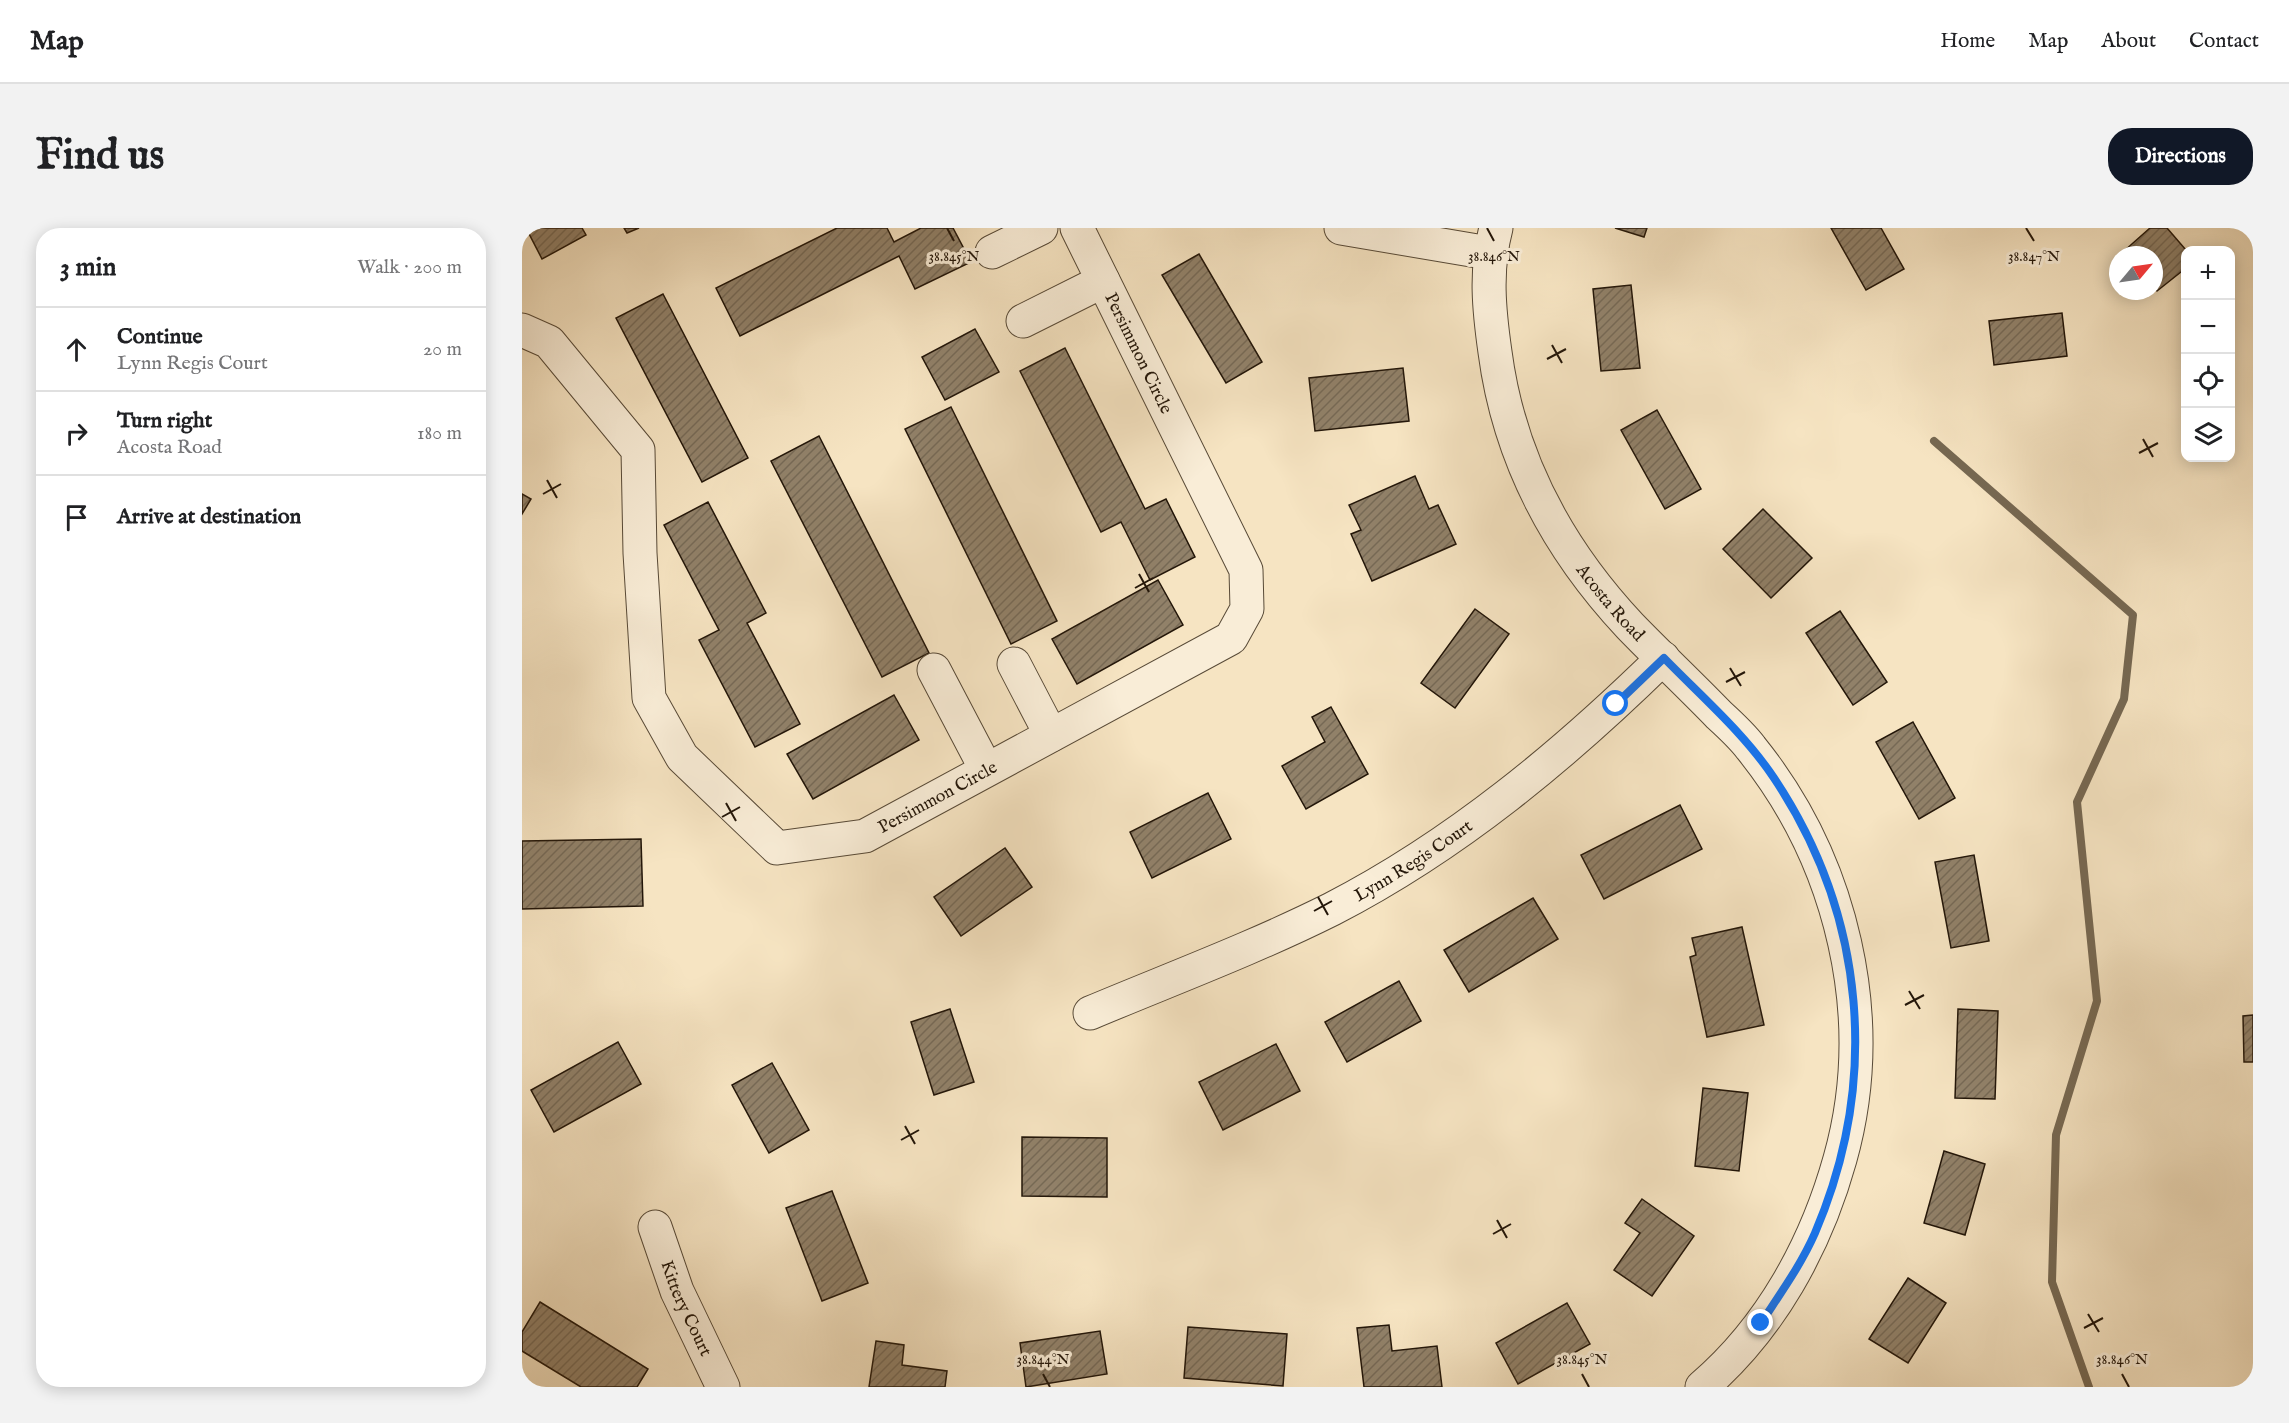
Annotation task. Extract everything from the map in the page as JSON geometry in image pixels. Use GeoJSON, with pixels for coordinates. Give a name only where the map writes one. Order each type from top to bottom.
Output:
{"type":"FeatureCollection","features":[{"type":"Feature","properties":{"kind":"street"},"geometry":{"type":"LineString","coordinates":[[992,252],[1041,228]]}},
{"type":"Feature","properties":{"kind":"street","name":"Persimmon Circle"},"geometry":{"type":"LineString","coordinates":[[522,330],[549,342],[638,450],[640,553],[649,698],[682,757],[777,848],[865,836],[1231,638],[1247,609],[1246,570],[1077,228]]}},
{"type":"Feature","properties":{"kind":"street"},"geometry":{"type":"LineString","coordinates":[[1341,228],[1492,240]]}},
{"type":"Feature","properties":{"kind":"street","name":"Acosta Road"},"geometry":{"type":"LineString","coordinates":[[1492,240],[1490,311],[1498,375],[1508,422],[1523,465],[1547,514],[1570,552],[1629,625],[1749,744],[1773,776],[1797,814],[1818,858],[1835,904],[1847,953],[1854,998],[1856,1048],[1852,1098],[1846,1138],[1825,1207],[1814,1235],[1792,1276],[1761,1323],[1736,1354],[1702,1387]]}},
{"type":"Feature","properties":{"kind":"street"},"geometry":{"type":"LineString","coordinates":[[1023,321],[1104,280]]}},
{"type":"Feature","properties":{"kind":"street","name":"Lynn Regis Court"},"geometry":{"type":"LineString","coordinates":[[1090,1013],[1332,909],[1401,869],[1451,837],[1518,789],[1616,704],[1664,658]]}},
{"type":"Feature","properties":{"kind":"street"},"geometry":{"type":"LineString","coordinates":[[1014,664],[1051,735]]}},
{"type":"Feature","properties":{"kind":"street"},"geometry":{"type":"LineString","coordinates":[[934,670],[986,769]]}},
{"type":"Feature","properties":{"kind":"street","name":"Kittery Court"},"geometry":{"type":"LineString","coordinates":[[655,1227],[678,1291],[723,1387]]}},
{"type":"Feature","properties":{"kind":"building"},"geometry":{"type":"Polygon","coordinates":[[[526,228],[582,228],[586,235],[542,259],[526,228]]]}},
{"type":"Feature","properties":{"kind":"building"},"geometry":{"type":"Polygon","coordinates":[[[624,228],[639,228],[627,233],[624,228]]]}},
{"type":"Feature","properties":{"kind":"building"},"geometry":{"type":"Polygon","coordinates":[[[837,228],[887,228],[894,242],[921,228],[953,228],[971,262],[915,289],[899,256],[740,336],[716,288],[837,228]]]}},
{"type":"Feature","properties":{"kind":"building"},"geometry":{"type":"Polygon","coordinates":[[[1615,228],[1647,228],[1644,237],[1615,228]]]}},
{"type":"Feature","properties":{"kind":"building"},"geometry":{"type":"Polygon","coordinates":[[[1831,228],[1881,228],[1904,269],[1866,290],[1831,228]]]}},
{"type":"Feature","properties":{"kind":"building"},"geometry":{"type":"Polygon","coordinates":[[[2150,228],[2167,228],[2183,246],[2181,272],[2163,286],[2163,246],[2130,246],[2150,228]]]}},
{"type":"Feature","properties":{"kind":"building"},"geometry":{"type":"Polygon","coordinates":[[[1199,254],[1262,362],[1226,383],[1162,275],[1199,254]]]}},
{"type":"Feature","properties":{"kind":"building"},"geometry":{"type":"Polygon","coordinates":[[[1631,285],[1640,368],[1601,371],[1593,289],[1631,285]]]}},
{"type":"Feature","properties":{"kind":"building"},"geometry":{"type":"Polygon","coordinates":[[[663,294],[748,458],[702,482],[616,318],[663,294]]]}},
{"type":"Feature","properties":{"kind":"building"},"geometry":{"type":"Polygon","coordinates":[[[2062,313],[2067,356],[1994,365],[1989,321],[2062,313]]]}},
{"type":"Feature","properties":{"kind":"building"},"geometry":{"type":"Polygon","coordinates":[[[975,329],[999,372],[945,400],[922,357],[975,329]]]}},
{"type":"Feature","properties":{"kind":"building"},"geometry":{"type":"Polygon","coordinates":[[[1065,348],[1145,509],[1166,499],[1195,557],[1150,580],[1121,522],[1101,532],[1020,371],[1065,348]]]}},
{"type":"Feature","properties":{"kind":"building"},"geometry":{"type":"Polygon","coordinates":[[[1403,368],[1409,421],[1315,431],[1309,378],[1403,368]]]}},
{"type":"Feature","properties":{"kind":"building"},"geometry":{"type":"Polygon","coordinates":[[[951,407],[1057,621],[1011,644],[905,429],[951,407]]]}},
{"type":"Feature","properties":{"kind":"building"},"geometry":{"type":"Polygon","coordinates":[[[1657,410],[1701,489],[1665,509],[1621,430],[1657,410]]]}},
{"type":"Feature","properties":{"kind":"building"},"geometry":{"type":"Polygon","coordinates":[[[819,436],[929,653],[882,677],[771,461],[819,436]]]}},
{"type":"Feature","properties":{"kind":"building"},"geometry":{"type":"Polygon","coordinates":[[[1415,476],[1429,509],[1438,505],[1456,544],[1372,581],[1351,534],[1361,530],[1349,505],[1415,476]]]}},
{"type":"Feature","properties":{"kind":"building"},"geometry":{"type":"Polygon","coordinates":[[[522,494],[531,499],[522,514],[522,494]]]}},
{"type":"Feature","properties":{"kind":"building"},"geometry":{"type":"Polygon","coordinates":[[[708,502],[766,613],[747,623],[800,724],[755,747],[699,640],[719,630],[664,525],[708,502]]]}},
{"type":"Feature","properties":{"kind":"building"},"geometry":{"type":"Polygon","coordinates":[[[1763,509],[1812,558],[1771,598],[1723,549],[1763,509]]]}},
{"type":"Feature","properties":{"kind":"building"},"geometry":{"type":"Polygon","coordinates":[[[1158,580],[1183,625],[1077,684],[1052,639],[1158,580]]]}},
{"type":"Feature","properties":{"kind":"building"},"geometry":{"type":"Polygon","coordinates":[[[1475,609],[1509,634],[1455,708],[1421,683],[1475,609]]]}},
{"type":"Feature","properties":{"kind":"building"},"geometry":{"type":"Polygon","coordinates":[[[1840,611],[1887,682],[1853,705],[1806,633],[1840,611]]]}},
{"type":"Feature","properties":{"kind":"building"},"geometry":{"type":"Polygon","coordinates":[[[894,695],[919,740],[813,799],[787,754],[894,695]]]}},
{"type":"Feature","properties":{"kind":"building"},"geometry":{"type":"Polygon","coordinates":[[[1331,707],[1368,774],[1306,809],[1282,766],[1325,742],[1312,717],[1331,707]]]}},
{"type":"Feature","properties":{"kind":"building"},"geometry":{"type":"Polygon","coordinates":[[[1913,722],[1955,798],[1919,819],[1876,742],[1913,722]]]}},
{"type":"Feature","properties":{"kind":"building"},"geometry":{"type":"Polygon","coordinates":[[[1208,793],[1231,839],[1152,878],[1130,832],[1208,793]]]}},
{"type":"Feature","properties":{"kind":"building"},"geometry":{"type":"Polygon","coordinates":[[[1680,805],[1702,849],[1604,899],[1581,855],[1680,805]]]}},
{"type":"Feature","properties":{"kind":"building"},"geometry":{"type":"Polygon","coordinates":[[[641,839],[643,906],[522,909],[522,841],[641,839]]]}},
{"type":"Feature","properties":{"kind":"building"},"geometry":{"type":"Polygon","coordinates":[[[1005,848],[1032,887],[961,936],[934,897],[1005,848]]]}},
{"type":"Feature","properties":{"kind":"building"},"geometry":{"type":"Polygon","coordinates":[[[1974,855],[1989,941],[1951,948],[1935,862],[1974,855]]]}},
{"type":"Feature","properties":{"kind":"building"},"geometry":{"type":"Polygon","coordinates":[[[1533,898],[1558,939],[1469,992],[1444,950],[1533,898]]]}},
{"type":"Feature","properties":{"kind":"building"},"geometry":{"type":"Polygon","coordinates":[[[1742,927],[1764,1025],[1707,1037],[1690,957],[1696,955],[1692,938],[1742,927]]]}},
{"type":"Feature","properties":{"kind":"building"},"geometry":{"type":"Polygon","coordinates":[[[1399,981],[1421,1021],[1347,1062],[1325,1022],[1399,981]]]}},
{"type":"Feature","properties":{"kind":"building"},"geometry":{"type":"Polygon","coordinates":[[[950,1009],[974,1082],[934,1095],[911,1022],[950,1009]]]}},
{"type":"Feature","properties":{"kind":"building"},"geometry":{"type":"Polygon","coordinates":[[[1958,1009],[1998,1011],[1995,1099],[1955,1098],[1958,1009]]]}},
{"type":"Feature","properties":{"kind":"building"},"geometry":{"type":"Polygon","coordinates":[[[2253,1015],[2253,1062],[2244,1062],[2243,1016],[2253,1015]]]}},
{"type":"Feature","properties":{"kind":"building"},"geometry":{"type":"Polygon","coordinates":[[[618,1042],[641,1084],[554,1132],[531,1090],[618,1042]]]}},
{"type":"Feature","properties":{"kind":"building"},"geometry":{"type":"Polygon","coordinates":[[[1276,1044],[1300,1091],[1223,1130],[1199,1082],[1276,1044]]]}},
{"type":"Feature","properties":{"kind":"building"},"geometry":{"type":"Polygon","coordinates":[[[772,1063],[809,1130],[769,1153],[732,1085],[772,1063]]]}},
{"type":"Feature","properties":{"kind":"building"},"geometry":{"type":"Polygon","coordinates":[[[1703,1088],[1748,1093],[1739,1171],[1695,1166],[1703,1088]]]}},
{"type":"Feature","properties":{"kind":"building"},"geometry":{"type":"Polygon","coordinates":[[[1022,1137],[1107,1138],[1107,1197],[1022,1196],[1022,1137]]]}},
{"type":"Feature","properties":{"kind":"building"},"geometry":{"type":"Polygon","coordinates":[[[1944,1151],[1985,1164],[1965,1235],[1924,1223],[1944,1151]]]}},
{"type":"Feature","properties":{"kind":"building"},"geometry":{"type":"Polygon","coordinates":[[[832,1191],[868,1283],[822,1301],[786,1208],[832,1191]]]}},
{"type":"Feature","properties":{"kind":"building"},"geometry":{"type":"Polygon","coordinates":[[[1642,1199],[1694,1236],[1652,1296],[1614,1270],[1640,1233],[1625,1223],[1642,1199]]]}},
{"type":"Feature","properties":{"kind":"building"},"geometry":{"type":"Polygon","coordinates":[[[1908,1278],[1946,1303],[1908,1363],[1869,1339],[1908,1278]]]}},
{"type":"Feature","properties":{"kind":"building"},"geometry":{"type":"Polygon","coordinates":[[[540,1302],[648,1369],[637,1387],[581,1387],[522,1351],[522,1332],[540,1302]]]}},
{"type":"Feature","properties":{"kind":"building"},"geometry":{"type":"Polygon","coordinates":[[[1567,1303],[1590,1344],[1518,1384],[1496,1343],[1567,1303]]]}},
{"type":"Feature","properties":{"kind":"building"},"geometry":{"type":"Polygon","coordinates":[[[1389,1325],[1392,1351],[1437,1346],[1442,1387],[1364,1387],[1357,1328],[1389,1325]]]}},
{"type":"Feature","properties":{"kind":"building"},"geometry":{"type":"Polygon","coordinates":[[[1188,1327],[1287,1334],[1283,1386],[1184,1378],[1188,1327]]]}},
{"type":"Feature","properties":{"kind":"building"},"geometry":{"type":"Polygon","coordinates":[[[1100,1331],[1107,1374],[1026,1387],[1020,1343],[1100,1331]]]}},
{"type":"Feature","properties":{"kind":"building"},"geometry":{"type":"Polygon","coordinates":[[[876,1341],[904,1345],[902,1365],[947,1371],[945,1387],[869,1387],[876,1341]]]}},
{"type":"Feature","properties":{"kind":"waterway"},"geometry":{"type":"LineString","coordinates":[[1934,441],[2133,615],[2124,699],[2077,802],[2097,1001],[2056,1135],[2052,1282],[2089,1387]]}},
{"type":"Feature","properties":{"kind":"route"},"geometry":{"type":"LineString","coordinates":[[1616,704],[1664,658],[1749,744],[1797,814],[1818,858],[1835,904],[1847,953],[1854,998],[1856,1048],[1846,1138],[1832,1188],[1814,1235],[1792,1276],[1761,1323]]}}]}
